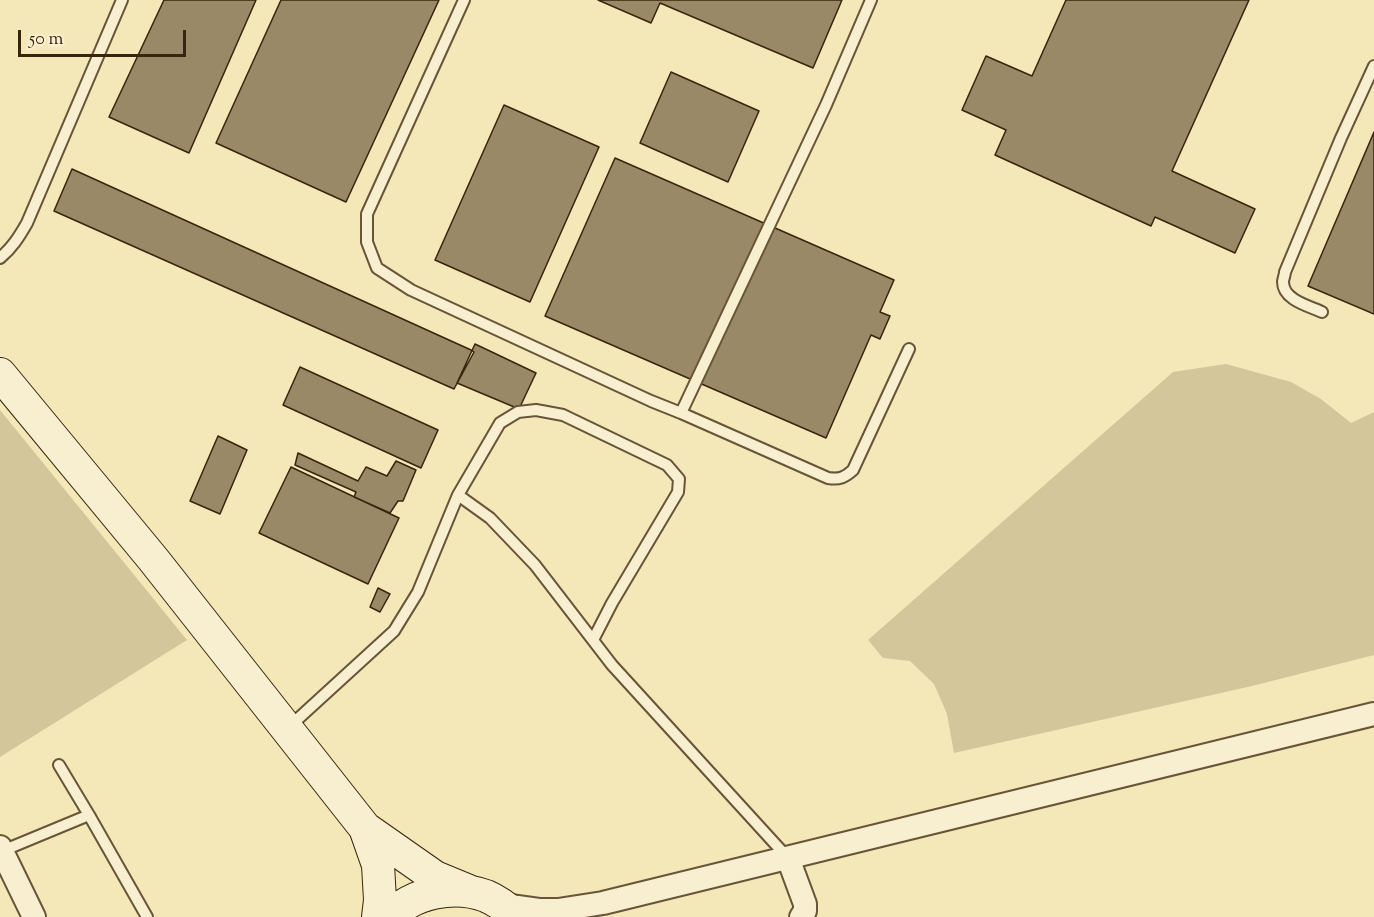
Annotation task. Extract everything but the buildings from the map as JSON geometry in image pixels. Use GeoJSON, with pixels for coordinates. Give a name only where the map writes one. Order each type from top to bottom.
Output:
{"type":"FeatureCollection","features":[{"type":"Feature","properties":{"kind":"main road"},"geometry":{"type":"LineString","coordinates":[[0,374],[153,559],[365,828],[435,877],[487,896],[510,911]]}},
{"type":"Feature","properties":{"kind":"main road"},"geometry":{"type":"LineString","coordinates":[[365,828],[378,865],[380,900],[378,917]]}},
{"type":"Feature","properties":{"kind":"main road"},"geometry":{"type":"LineString","coordinates":[[390,917],[417,898],[442,891],[469,891]]}},
{"type":"Feature","properties":{"kind":"street"},"geometry":{"type":"LineString","coordinates":[[510,911],[558,910],[603,903],[1374,714]]}},
{"type":"Feature","properties":{"kind":"street"},"geometry":{"type":"LineString","coordinates":[[1,849],[34,917]]}},
{"type":"Feature","properties":{"kind":"street"},"geometry":{"type":"LineString","coordinates":[[788,858],[805,904],[805,911],[801,917]]}},
{"type":"Feature","properties":{"kind":"lane"},"geometry":{"type":"LineString","coordinates":[[0,258],[18,239],[27,224],[122,0]]}},
{"type":"Feature","properties":{"kind":"lane"},"geometry":{"type":"LineString","coordinates":[[464,0],[367,214],[367,242],[377,268],[411,290],[651,401],[837,479],[845,477],[853,470],[909,349]]}},
{"type":"Feature","properties":{"kind":"lane"},"geometry":{"type":"LineString","coordinates":[[681,413],[826,105],[871,0]]}},
{"type":"Feature","properties":{"kind":"lane"},"geometry":{"type":"LineString","coordinates":[[1322,312],[1292,298],[1286,292],[1283,283],[1285,272],[1374,66]]}},
{"type":"Feature","properties":{"kind":"lane"},"geometry":{"type":"LineString","coordinates":[[287,730],[394,631],[418,592],[458,495],[501,423],[518,412],[536,410],[563,415],[667,465],[679,479],[678,492],[612,603],[593,640]]}},
{"type":"Feature","properties":{"kind":"lane"},"geometry":{"type":"LineString","coordinates":[[458,495],[490,518],[536,565],[612,665],[788,858]]}},
{"type":"Feature","properties":{"kind":"lane"},"geometry":{"type":"LineString","coordinates":[[59,765],[147,917]]}},
{"type":"Feature","properties":{"kind":"lane"},"geometry":{"type":"LineString","coordinates":[[1,849],[89,815]]}},
{"type":"Feature","properties":{"kind":"shaded area"},"geometry":{"type":"Polygon","coordinates":[[[1226,364],[1291,382],[1321,399],[1351,423],[1374,412],[1374,655],[1252,686],[954,753],[947,714],[934,684],[910,661],[883,658],[868,640],[1173,372],[1226,364]]]}},
{"type":"Feature","properties":{"kind":"shaded area"},"geometry":{"type":"Polygon","coordinates":[[[0,410],[187,640],[0,757],[0,410]]]}}]}
